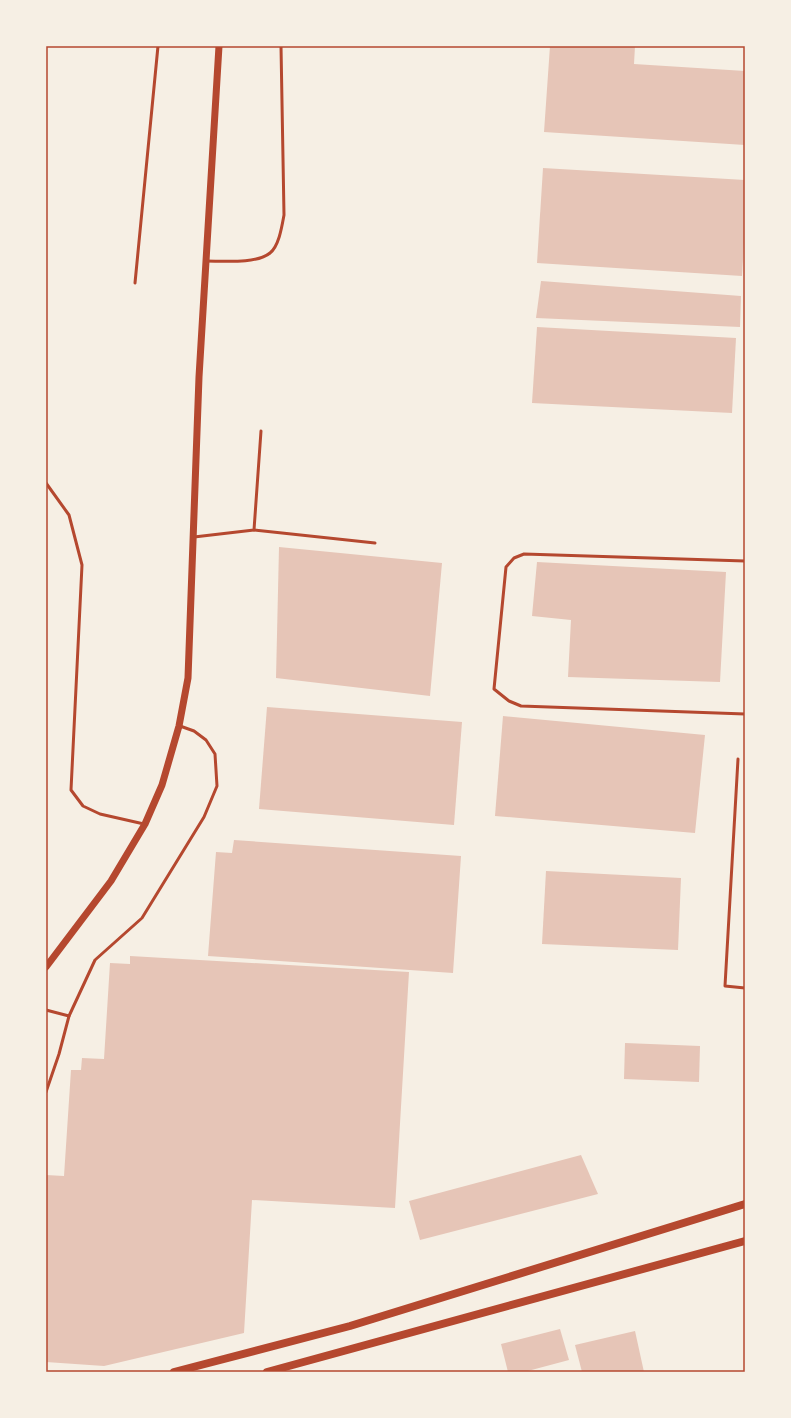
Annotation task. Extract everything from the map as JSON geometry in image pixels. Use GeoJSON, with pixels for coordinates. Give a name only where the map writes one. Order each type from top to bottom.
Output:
{"type":"FeatureCollection","features":[{"type":"Feature","properties":{"kind":"main road"},"geometry":{"type":"LineString","coordinates":[[174,1372],[350,1326],[745,1204]]}},
{"type":"Feature","properties":{"kind":"main road"},"geometry":{"type":"LineString","coordinates":[[267,1372],[745,1241]]}},
{"type":"Feature","properties":{"kind":"street"},"geometry":{"type":"LineString","coordinates":[[46,968],[111,881],[145,824],[162,785],[179,726],[188,678],[199,377],[219,46]]}},
{"type":"Feature","properties":{"kind":"lane"},"geometry":{"type":"LineString","coordinates":[[135,283],[158,46]]}},
{"type":"Feature","properties":{"kind":"lane"},"geometry":{"type":"LineString","coordinates":[[206,262],[257,259],[271,253],[280,237],[284,215],[281,46]]}},
{"type":"Feature","properties":{"kind":"lane"},"geometry":{"type":"LineString","coordinates":[[254,530],[261,431]]}},
{"type":"Feature","properties":{"kind":"lane"},"geometry":{"type":"LineString","coordinates":[[46,483],[69,515],[82,565],[71,790],[83,806],[100,814],[145,824]]}},
{"type":"Feature","properties":{"kind":"lane"},"geometry":{"type":"LineString","coordinates":[[193,537],[254,530],[375,543]]}},
{"type":"Feature","properties":{"kind":"lane"},"geometry":{"type":"LineString","coordinates":[[745,561],[524,554],[514,558],[506,567],[494,689],[509,701],[521,706],[745,714]]}},
{"type":"Feature","properties":{"kind":"lane"},"geometry":{"type":"LineString","coordinates":[[46,1092],[59,1054],[69,1016],[96,960],[142,918],[204,817],[217,786],[215,754],[206,740],[194,731],[179,726]]}},
{"type":"Feature","properties":{"kind":"lane"},"geometry":{"type":"LineString","coordinates":[[738,759],[725,986],[745,988]]}},
{"type":"Feature","properties":{"kind":"lane"},"geometry":{"type":"LineString","coordinates":[[46,1010],[69,1016]]}},
{"type":"Feature","properties":{"kind":"building"},"geometry":{"type":"Polygon","coordinates":[[[550,46],[635,46],[634,64],[745,71],[745,145],[544,132],[550,46]]]}},
{"type":"Feature","properties":{"kind":"building"},"geometry":{"type":"Polygon","coordinates":[[[543,168],[745,180],[745,225],[742,276],[537,263],[543,168]]]}},
{"type":"Feature","properties":{"kind":"building"},"geometry":{"type":"Polygon","coordinates":[[[541,281],[741,296],[740,327],[536,318],[541,281]]]}},
{"type":"Feature","properties":{"kind":"building"},"geometry":{"type":"Polygon","coordinates":[[[537,327],[736,338],[732,413],[532,403],[537,327]]]}},
{"type":"Feature","properties":{"kind":"building"},"geometry":{"type":"Polygon","coordinates":[[[279,547],[442,563],[430,696],[276,678],[279,547]]]}},
{"type":"Feature","properties":{"kind":"building"},"geometry":{"type":"Polygon","coordinates":[[[537,562],[726,572],[720,682],[568,677],[571,620],[532,616],[537,562]]]}},
{"type":"Feature","properties":{"kind":"building"},"geometry":{"type":"Polygon","coordinates":[[[267,707],[462,722],[454,825],[259,809],[267,707]]]}},
{"type":"Feature","properties":{"kind":"building"},"geometry":{"type":"Polygon","coordinates":[[[503,716],[705,735],[695,833],[495,816],[503,716]]]}},
{"type":"Feature","properties":{"kind":"building"},"geometry":{"type":"Polygon","coordinates":[[[234,840],[461,856],[453,973],[208,956],[216,852],[232,853],[234,840]]]}},
{"type":"Feature","properties":{"kind":"building"},"geometry":{"type":"Polygon","coordinates":[[[546,871],[681,878],[678,950],[542,944],[546,871]]]}},
{"type":"Feature","properties":{"kind":"building"},"geometry":{"type":"Polygon","coordinates":[[[130,956],[409,972],[395,1208],[252,1200],[244,1333],[104,1366],[46,1362],[46,1175],[64,1176],[71,1070],[81,1070],[82,1058],[104,1059],[110,963],[130,964],[130,956]]]}},
{"type":"Feature","properties":{"kind":"building"},"geometry":{"type":"Polygon","coordinates":[[[625,1043],[700,1046],[699,1082],[624,1079],[625,1043]]]}},
{"type":"Feature","properties":{"kind":"building"},"geometry":{"type":"Polygon","coordinates":[[[581,1155],[598,1194],[420,1240],[409,1201],[581,1155]]]}},
{"type":"Feature","properties":{"kind":"building"},"geometry":{"type":"Polygon","coordinates":[[[560,1329],[569,1360],[524,1372],[508,1372],[501,1344],[560,1329]]]}},
{"type":"Feature","properties":{"kind":"building"},"geometry":{"type":"Polygon","coordinates":[[[635,1331],[644,1372],[582,1372],[575,1345],[635,1331]]]}}]}
